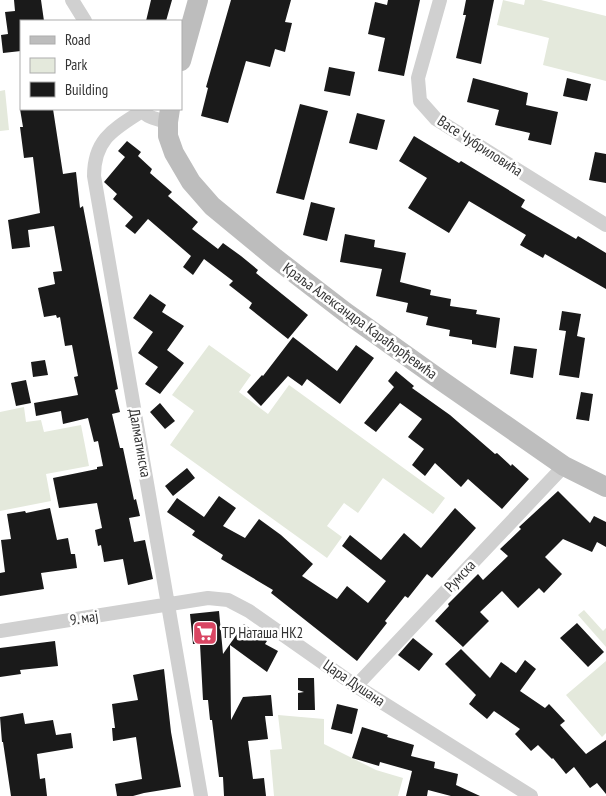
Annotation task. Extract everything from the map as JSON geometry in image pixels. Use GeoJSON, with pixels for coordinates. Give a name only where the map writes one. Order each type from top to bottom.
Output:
{"type":"FeatureCollection","features":[{"type":"Feature","properties":{"kind":"street"},"geometry":{"type":"LineString","coordinates":[[72,0],[84,20]]}},
{"type":"Feature","properties":{"kind":"street"},"geometry":{"type":"LineString","coordinates":[[182,56],[198,0]]}},
{"type":"Feature","properties":{"kind":"street","name":"Васе Чубриловића"},"geometry":{"type":"LineString","coordinates":[[440,0],[418,78],[420,100],[436,119],[606,225]]}},
{"type":"Feature","properties":{"kind":"street"},"geometry":{"type":"LineString","coordinates":[[141,110],[154,119],[169,115]]}},
{"type":"Feature","properties":{"kind":"street","name":"Далматинска"},"geometry":{"type":"LineString","coordinates":[[141,110],[104,139],[96,158],[94,176],[201,796]]}},
{"type":"Feature","properties":{"kind":"street","name":"Краља Александра Карађорђевића"},"geometry":{"type":"LineString","coordinates":[[169,115],[168,136],[174,153],[191,182],[212,206],[345,312],[564,466],[606,487]]}},
{"type":"Feature","properties":{"kind":"street","name":"Румска"},"geometry":{"type":"LineString","coordinates":[[356,686],[564,466]]}},
{"type":"Feature","properties":{"kind":"street","name":"Цара Душана"},"geometry":{"type":"LineString","coordinates":[[169,604],[208,598],[228,600],[249,610],[356,686],[531,796]]}},
{"type":"Feature","properties":{"kind":"street","name":"9. мај"},"geometry":{"type":"LineString","coordinates":[[0,631],[169,604]]}},
{"type":"Feature","properties":{"kind":"green space"},"geometry":{"type":"Polygon","coordinates":[[[503,0],[524,5],[525,0],[541,0],[606,16],[606,81],[543,65],[549,38],[497,25],[503,0]]]}},
{"type":"Feature","properties":{"kind":"green space"},"geometry":{"type":"Polygon","coordinates":[[[5,90],[9,130],[0,131],[0,91],[5,90]]]}},
{"type":"Feature","properties":{"kind":"green space"},"geometry":{"type":"Polygon","coordinates":[[[209,345],[251,375],[239,392],[268,414],[289,385],[445,498],[433,514],[383,478],[358,513],[344,503],[327,526],[342,537],[327,558],[170,445],[194,411],[172,395],[209,345]]]}},
{"type":"Feature","properties":{"kind":"green space"},"geometry":{"type":"Polygon","coordinates":[[[24,407],[26,422],[41,420],[44,432],[81,425],[89,466],[46,474],[51,501],[0,511],[0,412],[24,407]]]}},
{"type":"Feature","properties":{"kind":"green space"},"geometry":{"type":"Polygon","coordinates":[[[584,610],[603,631],[606,628],[606,647],[578,615],[584,610]]]}},
{"type":"Feature","properties":{"kind":"green space"},"geometry":{"type":"Polygon","coordinates":[[[606,661],[606,733],[602,737],[566,695],[606,661]]]}},
{"type":"Feature","properties":{"kind":"green space"},"geometry":{"type":"Polygon","coordinates":[[[278,715],[324,719],[324,744],[376,770],[403,778],[398,796],[274,796],[270,750],[282,749],[278,715]]]}},
{"type":"Feature","properties":{"kind":"building"},"geometry":{"type":"Polygon","coordinates":[[[14,0],[41,0],[44,20],[20,20],[20,51],[3,53],[1,35],[8,34],[5,12],[15,11],[14,0]]]}},
{"type":"Feature","properties":{"kind":"building"},"geometry":{"type":"Polygon","coordinates":[[[151,0],[172,0],[166,20],[146,20],[151,0]]]}},
{"type":"Feature","properties":{"kind":"building"},"geometry":{"type":"Polygon","coordinates":[[[231,0],[291,0],[285,22],[292,23],[285,52],[275,49],[270,67],[246,61],[228,123],[201,116],[208,88],[206,87],[231,0]]]}},
{"type":"Feature","properties":{"kind":"building"},"geometry":{"type":"Polygon","coordinates":[[[388,0],[420,0],[404,76],[378,71],[385,38],[368,34],[375,2],[387,5],[388,0]]]}},
{"type":"Feature","properties":{"kind":"building"},"geometry":{"type":"Polygon","coordinates":[[[466,0],[494,0],[481,64],[456,58],[466,15],[463,15],[466,0]]]}},
{"type":"Feature","properties":{"kind":"building"},"geometry":{"type":"Polygon","coordinates":[[[329,67],[355,72],[350,96],[324,91],[329,67]]]}},
{"type":"Feature","properties":{"kind":"building"},"geometry":{"type":"Polygon","coordinates":[[[473,78],[528,93],[526,105],[558,112],[551,145],[528,140],[530,133],[495,125],[499,110],[467,102],[473,78]]]}},
{"type":"Feature","properties":{"kind":"building"},"geometry":{"type":"Polygon","coordinates":[[[567,78],[591,84],[587,101],[563,96],[567,78]]]}},
{"type":"Feature","properties":{"kind":"building"},"geometry":{"type":"Polygon","coordinates":[[[300,104],[328,111],[304,200],[276,193],[300,104]]]}},
{"type":"Feature","properties":{"kind":"building"},"geometry":{"type":"Polygon","coordinates":[[[20,110],[53,110],[63,174],[76,172],[80,208],[83,206],[118,389],[115,390],[120,412],[112,414],[120,448],[123,448],[134,500],[136,499],[140,516],[129,518],[134,542],[145,540],[153,579],[128,585],[123,559],[104,562],[101,545],[98,546],[95,530],[102,528],[97,503],[59,508],[53,478],[97,469],[97,467],[103,466],[98,441],[94,442],[88,418],[63,424],[61,411],[36,416],[34,403],[78,395],[74,377],[78,376],[72,345],[65,346],[60,317],[57,318],[56,315],[44,317],[38,288],[55,284],[53,272],[62,271],[54,226],[28,230],[30,247],[12,249],[8,220],[40,213],[33,157],[24,158],[20,127],[23,127],[20,110]]]}},
{"type":"Feature","properties":{"kind":"building"},"geometry":{"type":"Polygon","coordinates":[[[357,113],[385,120],[377,150],[349,143],[357,113]]]}},
{"type":"Feature","properties":{"kind":"building"},"geometry":{"type":"Polygon","coordinates":[[[414,136],[459,163],[461,161],[525,200],[521,207],[576,239],[578,236],[606,253],[606,289],[545,254],[543,258],[520,245],[526,235],[469,201],[449,233],[408,208],[427,178],[399,161],[414,136]]]}},
{"type":"Feature","properties":{"kind":"building"},"geometry":{"type":"Polygon","coordinates":[[[127,141],[141,152],[138,156],[152,169],[150,173],[172,192],[168,196],[198,222],[192,229],[218,249],[223,243],[241,256],[258,270],[256,273],[308,315],[288,339],[249,308],[252,303],[229,285],[233,281],[204,259],[193,275],[183,267],[191,256],[148,219],[135,234],[125,226],[133,217],[113,199],[117,194],[104,182],[125,157],[118,151],[127,141]]]}},
{"type":"Feature","properties":{"kind":"building"},"geometry":{"type":"Polygon","coordinates":[[[595,152],[606,154],[606,183],[589,180],[595,152]]]}},
{"type":"Feature","properties":{"kind":"building"},"geometry":{"type":"Polygon","coordinates":[[[311,202],[335,208],[327,241],[303,235],[311,202]]]}},
{"type":"Feature","properties":{"kind":"building"},"geometry":{"type":"Polygon","coordinates":[[[345,234],[375,240],[374,247],[406,253],[400,282],[431,290],[430,295],[451,299],[450,306],[477,310],[476,314],[500,318],[496,348],[472,344],[472,340],[449,336],[450,330],[426,325],[428,317],[406,312],[408,303],[376,296],[382,269],[340,262],[345,234]]]}},
{"type":"Feature","properties":{"kind":"building"},"geometry":{"type":"Polygon","coordinates":[[[150,294],[166,305],[162,312],[184,326],[167,350],[184,363],[160,394],[145,384],[158,367],[138,353],[153,332],[133,318],[150,294]]]}},
{"type":"Feature","properties":{"kind":"building"},"geometry":{"type":"Polygon","coordinates":[[[562,311],[581,314],[577,336],[585,338],[579,378],[559,375],[566,331],[559,330],[562,311]]]}},
{"type":"Feature","properties":{"kind":"building"},"geometry":{"type":"Polygon","coordinates":[[[293,337],[337,371],[356,345],[374,358],[340,404],[307,379],[302,386],[288,376],[261,406],[247,392],[263,376],[293,337]]]}},
{"type":"Feature","properties":{"kind":"building"},"geometry":{"type":"Polygon","coordinates":[[[514,346],[537,349],[533,378],[510,374],[514,346]]]}},
{"type":"Feature","properties":{"kind":"building"},"geometry":{"type":"Polygon","coordinates":[[[45,360],[48,375],[33,377],[31,362],[45,360]]]}},
{"type":"Feature","properties":{"kind":"building"},"geometry":{"type":"Polygon","coordinates":[[[396,371],[414,386],[412,388],[450,415],[495,454],[497,453],[511,466],[512,464],[529,479],[502,509],[468,479],[461,487],[435,463],[425,476],[412,465],[424,449],[408,437],[422,419],[400,403],[376,432],[364,423],[394,387],[388,381],[396,371]]]}},
{"type":"Feature","properties":{"kind":"building"},"geometry":{"type":"Polygon","coordinates":[[[26,380],[31,403],[16,406],[11,383],[26,380]]]}},
{"type":"Feature","properties":{"kind":"building"},"geometry":{"type":"Polygon","coordinates":[[[581,392],[593,394],[589,421],[576,419],[581,392]]]}},
{"type":"Feature","properties":{"kind":"building"},"geometry":{"type":"Polygon","coordinates":[[[160,403],[175,421],[165,429],[150,412],[160,403]]]}},
{"type":"Feature","properties":{"kind":"building"},"geometry":{"type":"Polygon","coordinates":[[[187,468],[195,478],[173,496],[165,486],[187,468]]]}},
{"type":"Feature","properties":{"kind":"building"},"geometry":{"type":"Polygon","coordinates":[[[558,491],[590,523],[594,516],[606,522],[606,547],[597,542],[592,552],[563,539],[545,557],[562,574],[544,593],[539,588],[518,608],[502,591],[480,612],[489,621],[463,647],[435,621],[449,606],[448,604],[478,574],[483,580],[508,556],[500,549],[521,529],[519,527],[558,491]]]}},
{"type":"Feature","properties":{"kind":"building"},"geometry":{"type":"Polygon","coordinates":[[[219,496],[236,508],[223,526],[245,538],[259,519],[281,535],[313,564],[302,576],[337,599],[347,586],[368,603],[386,581],[342,546],[350,535],[381,560],[404,533],[421,548],[455,508],[476,528],[432,578],[427,574],[408,598],[405,596],[385,621],[387,623],[357,661],[271,593],[273,590],[221,559],[223,555],[192,535],[195,531],[167,512],[177,498],[204,517],[219,496]]]}},
{"type":"Feature","properties":{"kind":"building"},"geometry":{"type":"Polygon","coordinates":[[[50,508],[57,540],[68,538],[71,554],[75,554],[77,568],[41,573],[44,589],[0,596],[0,573],[5,572],[1,540],[11,539],[7,514],[25,511],[26,513],[50,508]]]}},
{"type":"Feature","properties":{"kind":"building"},"geometry":{"type":"Polygon","coordinates":[[[219,611],[223,654],[244,624],[267,641],[265,644],[278,651],[267,672],[230,645],[231,720],[243,697],[271,695],[273,716],[265,716],[268,739],[248,741],[253,779],[264,778],[266,796],[224,796],[223,777],[219,777],[208,700],[203,700],[200,644],[193,644],[190,614],[219,611]]]}},
{"type":"Feature","properties":{"kind":"building"},"geometry":{"type":"Polygon","coordinates":[[[577,623],[604,652],[588,667],[560,638],[577,623]]]}},
{"type":"Feature","properties":{"kind":"building"},"geometry":{"type":"Polygon","coordinates":[[[413,638],[433,654],[419,671],[398,655],[413,638]]]}},
{"type":"Feature","properties":{"kind":"building"},"geometry":{"type":"Polygon","coordinates":[[[55,641],[58,666],[20,670],[21,674],[0,677],[0,648],[55,641]]]}},
{"type":"Feature","properties":{"kind":"building"},"geometry":{"type":"Polygon","coordinates":[[[461,649],[490,678],[501,662],[516,673],[525,660],[536,669],[520,691],[545,708],[549,704],[565,721],[560,725],[586,754],[606,740],[606,794],[597,783],[590,788],[574,767],[566,774],[553,758],[538,745],[531,751],[515,734],[520,729],[494,711],[487,719],[469,704],[476,695],[445,664],[461,649]]]}},
{"type":"Feature","properties":{"kind":"building"},"geometry":{"type":"Polygon","coordinates":[[[164,669],[171,732],[181,787],[133,796],[117,796],[115,784],[142,779],[136,737],[113,741],[112,728],[115,728],[112,704],[138,700],[133,675],[164,669]]]}},
{"type":"Feature","properties":{"kind":"building"},"geometry":{"type":"Polygon","coordinates":[[[298,678],[314,678],[315,710],[298,710],[298,693],[304,692],[298,690],[298,678]]]}},
{"type":"Feature","properties":{"kind":"building"},"geometry":{"type":"Polygon","coordinates":[[[337,704],[358,709],[352,734],[331,729],[337,704]]]}},
{"type":"Feature","properties":{"kind":"building"},"geometry":{"type":"Polygon","coordinates":[[[23,713],[25,724],[53,720],[56,735],[71,733],[73,748],[37,754],[40,779],[45,778],[47,796],[11,796],[0,717],[23,713]]]}},
{"type":"Feature","properties":{"kind":"building"},"geometry":{"type":"Polygon","coordinates":[[[362,727],[414,745],[411,756],[435,762],[434,768],[458,774],[456,785],[480,796],[451,796],[428,790],[427,796],[406,796],[412,771],[380,762],[379,766],[352,758],[362,727]]]}},
{"type":"Feature","properties":{"kind":"place","name":"ТР Наташа НК2"},"geometry":{"type":"Point","coordinates":[205,633]}}]}
